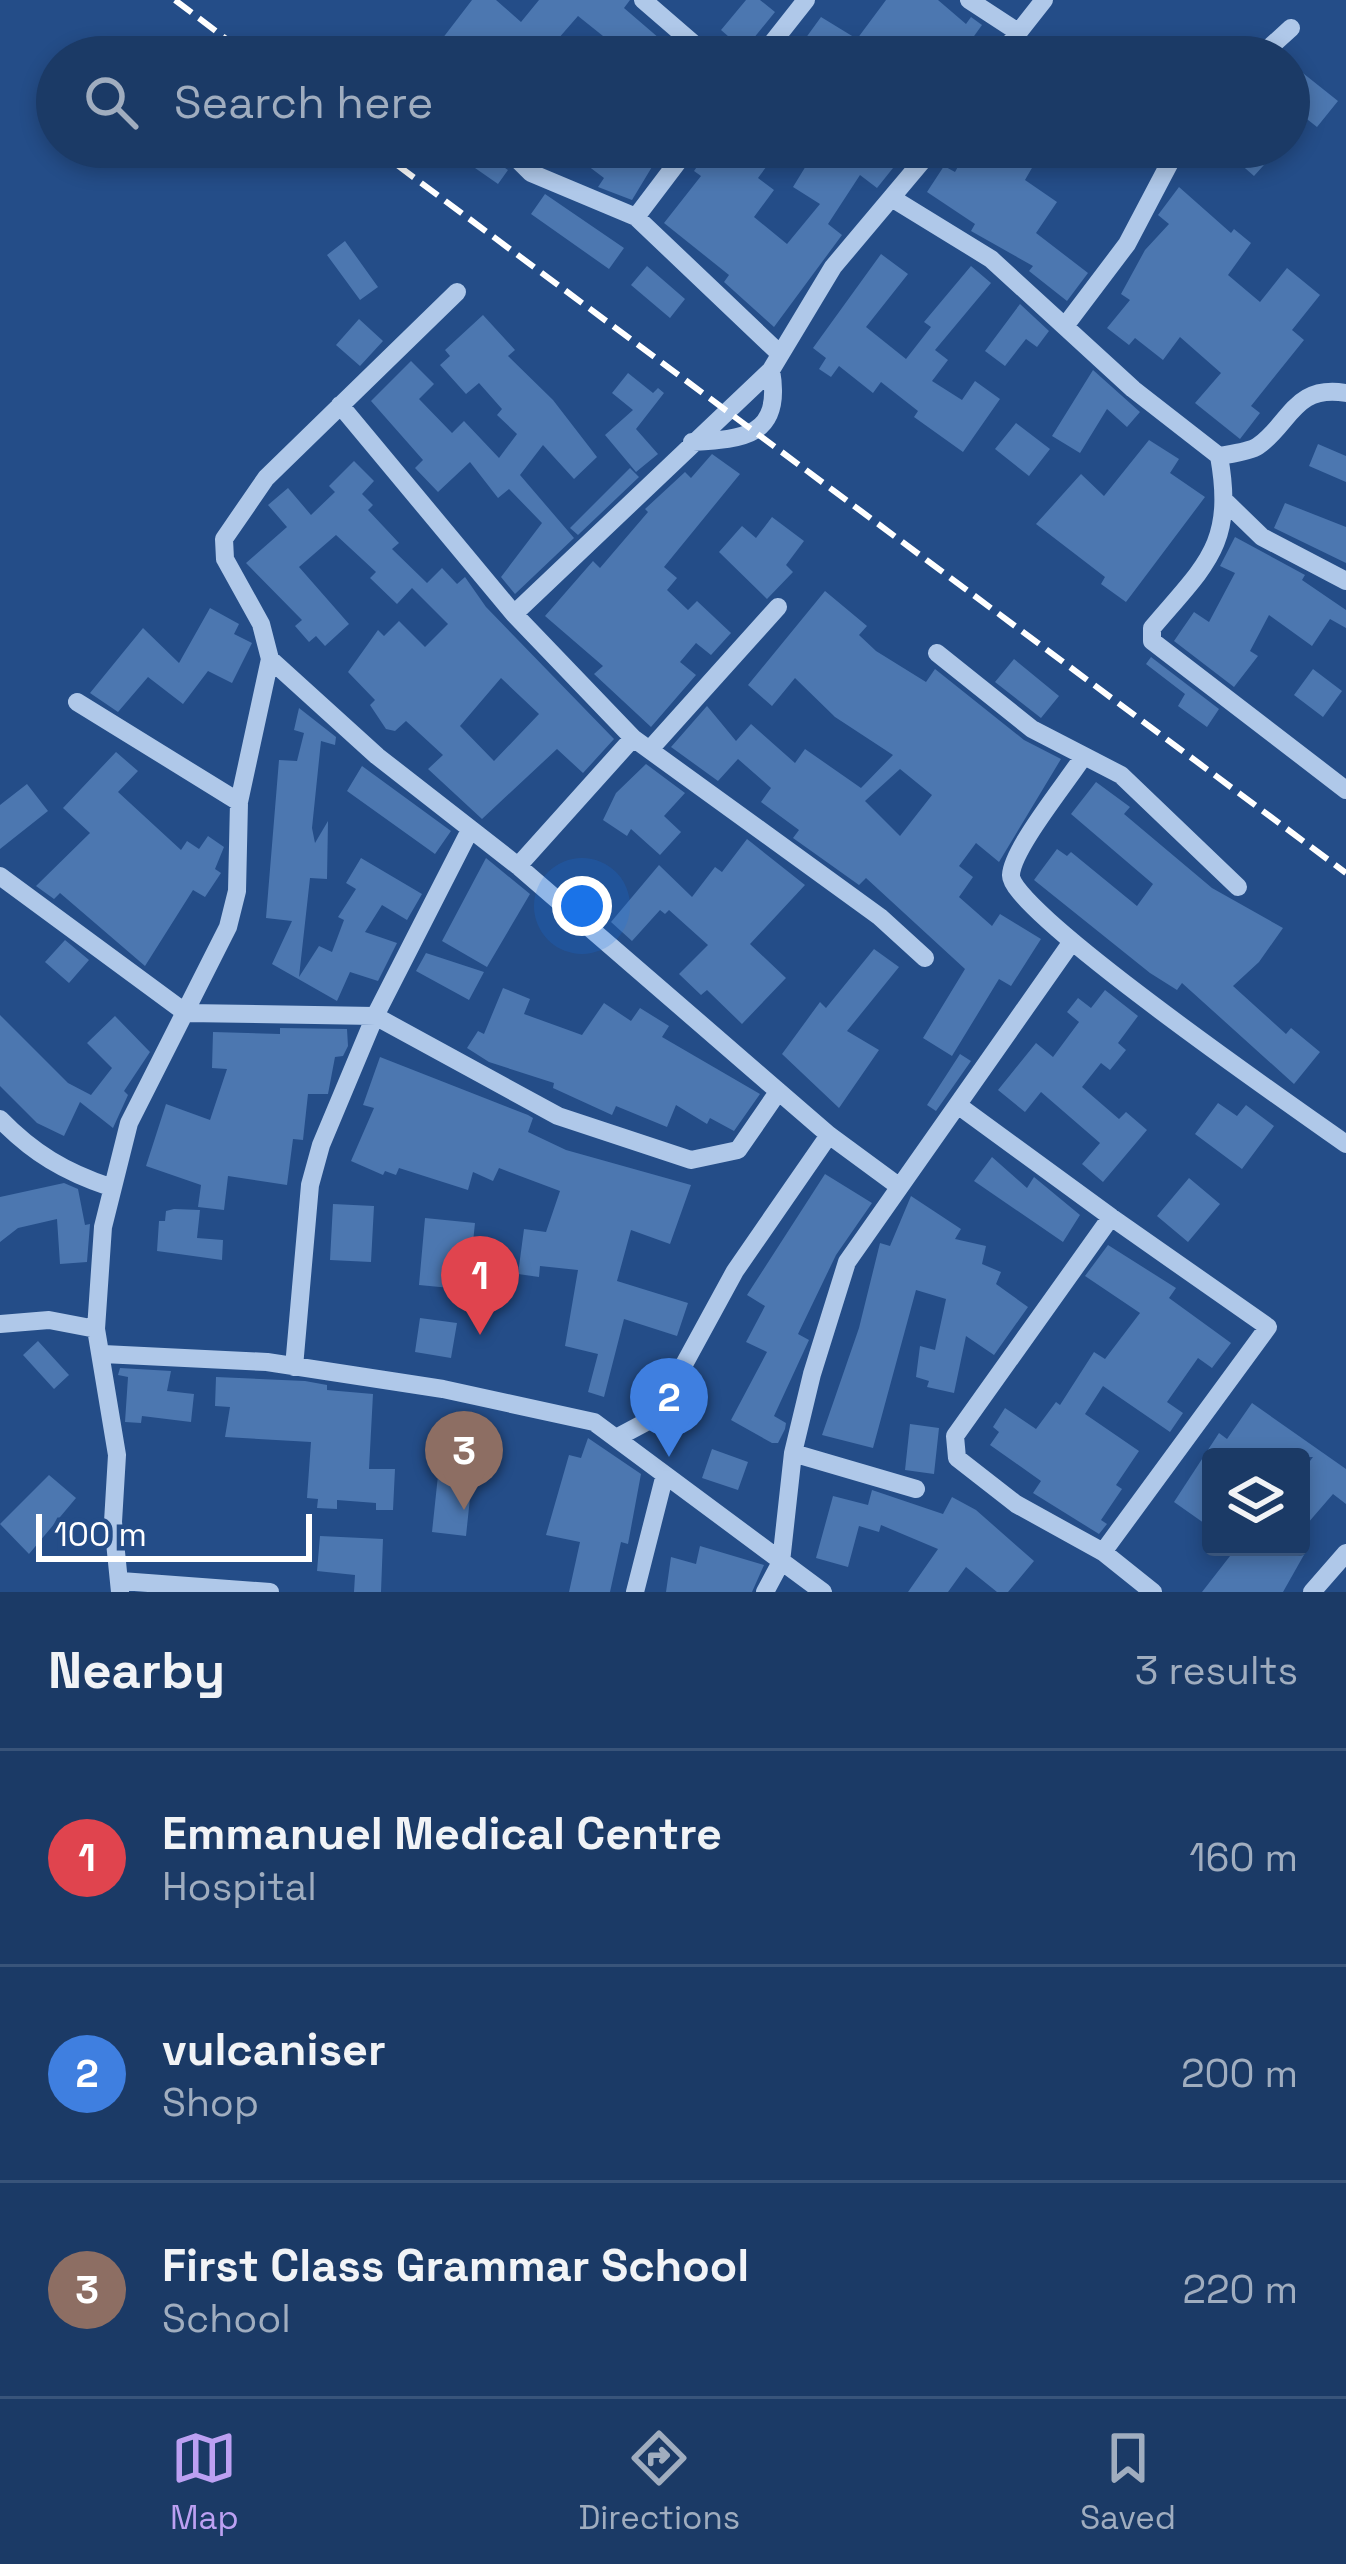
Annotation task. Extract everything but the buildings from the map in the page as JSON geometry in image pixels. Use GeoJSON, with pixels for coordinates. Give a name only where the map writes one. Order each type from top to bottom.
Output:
{"type":"FeatureCollection","features":[{"type":"Feature","properties":{"kind":"street"},"geometry":{"type":"LineString","coordinates":[[643,0],[685,36]]}},
{"type":"Feature","properties":{"kind":"street"},"geometry":{"type":"LineString","coordinates":[[778,36],[806,0]]}},
{"type":"Feature","properties":{"kind":"street"},"geometry":{"type":"LineString","coordinates":[[969,0],[1018,32]]}},
{"type":"Feature","properties":{"kind":"street"},"geometry":{"type":"LineString","coordinates":[[1015,36],[1044,0]]}},
{"type":"Feature","properties":{"kind":"street"},"geometry":{"type":"LineString","coordinates":[[1282,36],[1291,28]]}},
{"type":"Feature","properties":{"kind":"street"},"geometry":{"type":"LineString","coordinates":[[526,168],[636,217],[775,362],[770,412],[757,430],[738,441],[692,442]]}},
{"type":"Feature","properties":{"kind":"street"},"geometry":{"type":"LineString","coordinates":[[636,217],[673,168]]}},
{"type":"Feature","properties":{"kind":"street"},"geometry":{"type":"LineString","coordinates":[[514,614],[775,362],[833,267],[919,168]]}},
{"type":"Feature","properties":{"kind":"street"},"geometry":{"type":"LineString","coordinates":[[1065,326],[1127,244],[1167,168]]}},
{"type":"Feature","properties":{"kind":"street"},"geometry":{"type":"LineString","coordinates":[[895,200],[991,259],[1132,389],[1220,456],[1228,503],[1220,536],[1201,570],[1152,628],[1152,641],[1346,790]]}},
{"type":"Feature","properties":{"kind":"street"},"geometry":{"type":"LineString","coordinates":[[270,1592],[120,1587],[113,1522],[117,1454],[96,1329],[110,1187],[129,1124],[228,927],[237,891],[239,802],[270,659],[261,624],[225,559],[224,539],[266,478],[457,292]]}},
{"type":"Feature","properties":{"kind":"street"},"geometry":{"type":"LineString","coordinates":[[1220,456],[1257,447],[1287,409],[1312,396],[1346,393]]}},
{"type":"Feature","properties":{"kind":"street"},"geometry":{"type":"LineString","coordinates":[[340,405],[514,614],[642,742],[880,917],[925,958]]}},
{"type":"Feature","properties":{"kind":"street"},"geometry":{"type":"LineString","coordinates":[[1228,503],[1262,537],[1346,581]]}},
{"type":"Feature","properties":{"kind":"street"},"geometry":{"type":"LineString","coordinates":[[518,866],[778,607]]}},
{"type":"Feature","properties":{"kind":"street"},"geometry":{"type":"LineString","coordinates":[[937,653],[1032,729],[1121,776],[1238,887]]}},
{"type":"Feature","properties":{"kind":"street"},"geometry":{"type":"LineString","coordinates":[[270,659],[377,756],[518,866],[829,1135],[897,1185]]}},
{"type":"Feature","properties":{"kind":"street"},"geometry":{"type":"LineString","coordinates":[[77,702],[239,802]]}},
{"type":"Feature","properties":{"kind":"street"},"geometry":{"type":"LineString","coordinates":[[1083,757],[1012,867],[1010,880],[1071,943],[1346,1144]]}},
{"type":"Feature","properties":{"kind":"street"},"geometry":{"type":"LineString","coordinates":[[294,1367],[310,1186],[375,1016],[470,830]]}},
{"type":"Feature","properties":{"kind":"street"},"geometry":{"type":"LineString","coordinates":[[0,876],[186,1013],[375,1016],[558,1116],[691,1160],[738,1150],[778,1092]]}},
{"type":"Feature","properties":{"kind":"street"},"geometry":{"type":"LineString","coordinates":[[766,1592],[781,1562],[793,1453],[825,1321],[847,1262],[1071,943]]}},
{"type":"Feature","properties":{"kind":"street"},"geometry":{"type":"LineString","coordinates":[[959,1106],[1268,1327],[1103,1552]]}},
{"type":"Feature","properties":{"kind":"street"},"geometry":{"type":"LineString","coordinates":[[0,1119],[28,1147],[68,1173],[110,1187]]}},
{"type":"Feature","properties":{"kind":"street"},"geometry":{"type":"LineString","coordinates":[[618,1437],[648,1421],[669,1391],[714,1306],[829,1135]]}},
{"type":"Feature","properties":{"kind":"street"},"geometry":{"type":"LineString","coordinates":[[1111,1217],[997,1373],[953,1446],[965,1467],[1016,1504],[1103,1552],[1154,1592]]}},
{"type":"Feature","properties":{"kind":"street"},"geometry":{"type":"LineString","coordinates":[[0,1324],[49,1320],[96,1329]]}},
{"type":"Feature","properties":{"kind":"street"},"geometry":{"type":"LineString","coordinates":[[103,1354],[294,1367],[565,1413],[618,1437],[664,1478],[823,1592]]}},
{"type":"Feature","properties":{"kind":"street"},"geometry":{"type":"LineString","coordinates":[[793,1453],[916,1489]]}},
{"type":"Feature","properties":{"kind":"street"},"geometry":{"type":"LineString","coordinates":[[635,1592],[664,1478]]}},
{"type":"Feature","properties":{"kind":"street"},"geometry":{"type":"LineString","coordinates":[[1312,1592],[1346,1552]]}},
{"type":"Feature","properties":{"kind":"railway"},"geometry":{"type":"LineString","coordinates":[[175,0],[222,36]]}},
{"type":"Feature","properties":{"kind":"railway"},"geometry":{"type":"LineString","coordinates":[[401,168],[1346,873]]}},
{"type":"Feature","properties":{"kind":"place","name":"Emmanuel Medical Centre"},"geometry":{"type":"Point","coordinates":[480,1335]}},
{"type":"Feature","properties":{"kind":"place","name":"vulcaniser"},"geometry":{"type":"Point","coordinates":[669,1457]}},
{"type":"Feature","properties":{"kind":"place","name":"First Class Grammar School"},"geometry":{"type":"Point","coordinates":[464,1510]}}]}
